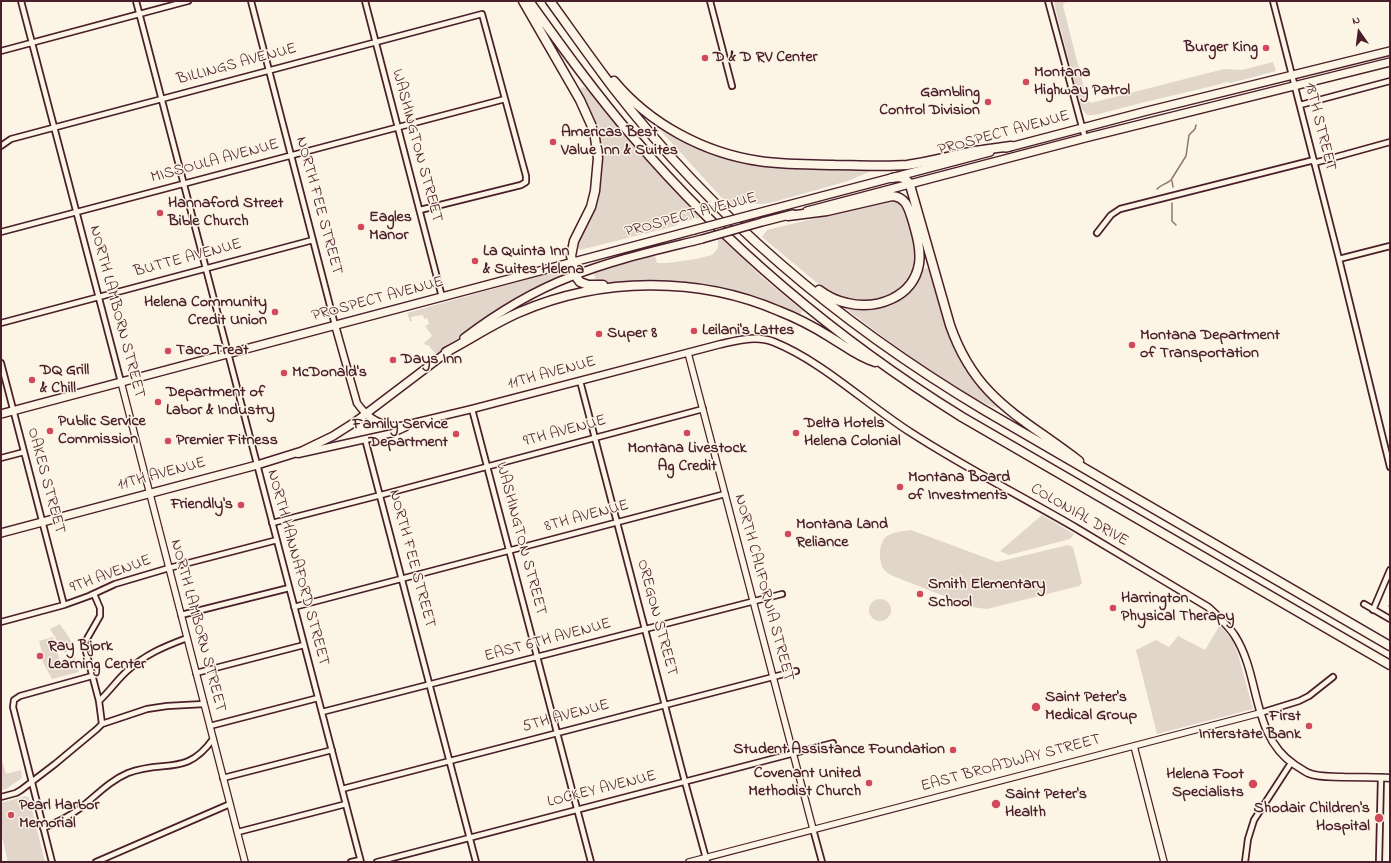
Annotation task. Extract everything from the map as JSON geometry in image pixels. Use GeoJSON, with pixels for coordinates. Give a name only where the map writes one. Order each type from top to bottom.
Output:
{"type":"FeatureCollection","features":[{"type":"Feature","properties":{"kind":"highway"},"geometry":{"type":"LineString","coordinates":[[523,1],[580,100],[590,120],[596,141],[598,164],[595,191],[591,208],[574,241],[571,253],[579,281],[588,285],[644,282],[725,293],[769,306],[809,325],[862,358],[883,365]]}},
{"type":"Feature","properties":{"kind":"highway"},"geometry":{"type":"LineString","coordinates":[[529,1],[596,92],[636,141],[683,192],[727,237],[783,288],[837,331],[883,365],[979,426],[1390,665]]}},
{"type":"Feature","properties":{"kind":"highway"},"geometry":{"type":"LineString","coordinates":[[550,1],[622,99],[676,161],[715,202],[770,254],[843,314],[909,363],[973,404],[1390,646]]}},
{"type":"Feature","properties":{"kind":"highway","name":"PROSPECT AVENUE"},"geometry":{"type":"LineString","coordinates":[[1,414],[1011,146],[1390,51]]}},
{"type":"Feature","properties":{"kind":"highway"},"geometry":{"type":"LineString","coordinates":[[588,54],[593,54],[619,87],[661,123],[705,146],[741,158],[791,164],[895,165],[921,163],[975,151],[1011,146]]}},
{"type":"Feature","properties":{"kind":"highway","name":"PROSPECT AVENUE"},"geometry":{"type":"LineString","coordinates":[[281,458],[302,451],[338,433],[366,414],[486,322],[514,304],[544,288],[577,274],[606,264],[762,222],[1085,138],[1390,62]]}},
{"type":"Feature","properties":{"kind":"highway"},"geometry":{"type":"LineString","coordinates":[[892,178],[900,177],[907,180],[910,184],[950,325],[960,352],[970,368],[986,390],[1010,412],[1107,482]]}},
{"type":"Feature","properties":{"kind":"highway"},"geometry":{"type":"LineString","coordinates":[[770,254],[825,294],[852,304],[872,304],[891,300],[903,292],[914,278],[919,264],[920,255],[918,242],[909,209],[904,201],[899,197],[887,196],[827,212],[788,216]]}},
{"type":"Feature","properties":{"kind":"highway"},"geometry":{"type":"LineString","coordinates":[[446,352],[508,317],[552,300],[612,288],[680,286]]}},
{"type":"Feature","properties":{"kind":"highway","name":"11TH AVENUE"},"geometry":{"type":"LineString","coordinates":[[1,533],[281,458]]}},
{"type":"Feature","properties":{"kind":"main road","name":"NORTH FEE STREET"},"geometry":{"type":"LineString","coordinates":[[335,326],[357,403],[366,414]]}},
{"type":"Feature","properties":{"kind":"main road","name":"COLONIAL DRIVE"},"geometry":{"type":"LineString","coordinates":[[688,353],[742,339],[766,340],[787,348],[831,375],[870,405],[910,432],[1077,528],[1208,608],[1224,622],[1236,636],[1247,662],[1260,713],[1278,750],[1291,763],[1308,773],[1320,776],[1390,778]]}},
{"type":"Feature","properties":{"kind":"main road","name":"11TH AVENUE"},"geometry":{"type":"LineString","coordinates":[[366,414],[379,423],[390,426],[401,426],[688,353]]}},
{"type":"Feature","properties":{"kind":"main road","name":"11TH AVENUE"},"geometry":{"type":"LineString","coordinates":[[281,458],[392,432],[423,420]]}},
{"type":"Feature","properties":{"kind":"street","name":"NORTH LAMBORN STREET"},"geometry":{"type":"LineString","coordinates":[[21,1],[245,862]]}},
{"type":"Feature","properties":{"kind":"street","name":"NORTH HANNAFORD STREET"},"geometry":{"type":"LineString","coordinates":[[136,1],[360,861]]}},
{"type":"Feature","properties":{"kind":"street"},"geometry":{"type":"LineString","coordinates":[[1,51],[188,1]]}},
{"type":"Feature","properties":{"kind":"street","name":"NORTH FEE STREET"},"geometry":{"type":"LineString","coordinates":[[251,1],[335,326]]}},
{"type":"Feature","properties":{"kind":"street","name":"WASHINGTON STREET"},"geometry":{"type":"LineString","coordinates":[[365,1],[442,297]]}},
{"type":"Feature","properties":{"kind":"street"},"geometry":{"type":"LineString","coordinates":[[710,1],[732,86]]}},
{"type":"Feature","properties":{"kind":"street"},"geometry":{"type":"LineString","coordinates":[[1048,1],[1085,138]]}},
{"type":"Feature","properties":{"kind":"street","name":"18TH STREET"},"geometry":{"type":"LineString","coordinates":[[1273,1],[1390,467]]}},
{"type":"Feature","properties":{"kind":"street","name":"BILLINGS AVENUE"},"geometry":{"type":"LineString","coordinates":[[1,146],[10,139],[482,14],[505,99]]}},
{"type":"Feature","properties":{"kind":"street"},"geometry":{"type":"LineString","coordinates":[[1300,105],[1390,81]]}},
{"type":"Feature","properties":{"kind":"street"},"geometry":{"type":"LineString","coordinates":[[420,210],[522,185],[526,182],[526,176],[505,99]]}},
{"type":"Feature","properties":{"kind":"street","name":"MISSOULA AVENUE"},"geometry":{"type":"LineString","coordinates":[[1,232],[505,99]]}},
{"type":"Feature","properties":{"kind":"street"},"geometry":{"type":"LineString","coordinates":[[1097,233],[1111,215],[1120,209],[1390,142]]}},
{"type":"Feature","properties":{"kind":"street","name":"BUTTE AVENUE"},"geometry":{"type":"LineString","coordinates":[[1,323],[313,240]]}},
{"type":"Feature","properties":{"kind":"street"},"geometry":{"type":"LineString","coordinates":[[1339,259],[1390,246]]}},
{"type":"Feature","properties":{"kind":"street","name":"NORTH CALIFORNIA STREET"},"geometry":{"type":"LineString","coordinates":[[688,353],[813,830]]}},
{"type":"Feature","properties":{"kind":"street","name":"OAKES STREET"},"geometry":{"type":"LineString","coordinates":[[1,363],[64,605]]}},
{"type":"Feature","properties":{"kind":"street","name":"OREGON STREET"},"geometry":{"type":"LineString","coordinates":[[580,381],[685,782],[707,860]]}},
{"type":"Feature","properties":{"kind":"street","name":"WASHINGTON STREET"},"geometry":{"type":"LineString","coordinates":[[472,409],[538,657],[590,862]]}},
{"type":"Feature","properties":{"kind":"street","name":"9TH AVENUE"},"geometry":{"type":"LineString","coordinates":[[272,523],[702,409]]}},
{"type":"Feature","properties":{"kind":"street","name":"NORTH FEE STREET"},"geometry":{"type":"LineString","coordinates":[[365,439],[381,495],[476,862]]}},
{"type":"Feature","properties":{"kind":"street"},"geometry":{"type":"LineString","coordinates":[[1,458],[24,452]]}},
{"type":"Feature","properties":{"kind":"street","name":"8TH AVENUE"},"geometry":{"type":"LineString","coordinates":[[294,607],[402,580],[725,494]]}},
{"type":"Feature","properties":{"kind":"street","name":"9TH AVENUE"},"geometry":{"type":"LineString","coordinates":[[1,622],[64,605],[94,594],[115,584],[169,568],[277,540]]}},
{"type":"Feature","properties":{"kind":"street"},"geometry":{"type":"LineString","coordinates":[[1373,610],[1390,570]]}},
{"type":"Feature","properties":{"kind":"street"},"geometry":{"type":"LineString","coordinates":[[181,615],[289,588]]}},
{"type":"Feature","properties":{"kind":"street"},"geometry":{"type":"LineString","coordinates":[[94,594],[100,608],[100,616],[84,644],[99,701],[102,724]]}},
{"type":"Feature","properties":{"kind":"street","name":"EAST 6TH AVENUE"},"geometry":{"type":"LineString","coordinates":[[322,712],[782,594]]}},
{"type":"Feature","properties":{"kind":"street"},"geometry":{"type":"LineString","coordinates":[[1364,604],[1390,619]]}},
{"type":"Feature","properties":{"kind":"street"},"geometry":{"type":"LineString","coordinates":[[99,701],[126,672],[144,657],[164,646],[187,638]]}},
{"type":"Feature","properties":{"kind":"street"},"geometry":{"type":"LineString","coordinates":[[196,673],[304,645]]}},
{"type":"Feature","properties":{"kind":"street","name":"5TH AVENUE"},"geometry":{"type":"LineString","coordinates":[[342,789],[796,671]]}},
{"type":"Feature","properties":{"kind":"street"},"geometry":{"type":"LineString","coordinates":[[52,862],[13,708],[14,700],[20,696],[92,676]]}},
{"type":"Feature","properties":{"kind":"street","name":"EAST BROADWAY STREET"},"geometry":{"type":"LineString","coordinates":[[689,862],[707,860],[813,830],[1260,713],[1299,701],[1309,696],[1333,677]]}},
{"type":"Feature","properties":{"kind":"street"},"geometry":{"type":"LineString","coordinates":[[210,726],[318,698]]}},
{"type":"Feature","properties":{"kind":"street"},"geometry":{"type":"LineString","coordinates":[[1,797],[16,793],[55,764],[102,724],[147,709],[167,706],[204,704]]}},
{"type":"Feature","properties":{"kind":"street"},"geometry":{"type":"LineString","coordinates":[[43,828],[66,818],[78,810],[103,788],[128,773],[147,768],[187,763],[201,754],[213,739]]}},
{"type":"Feature","properties":{"kind":"street","name":"LOCKEY AVENUE"},"geometry":{"type":"LineString","coordinates":[[377,862],[833,744]]}},
{"type":"Feature","properties":{"kind":"street"},"geometry":{"type":"LineString","coordinates":[[1134,746],[1164,862]]}},
{"type":"Feature","properties":{"kind":"street"},"geometry":{"type":"LineString","coordinates":[[223,778],[332,750]]}},
{"type":"Feature","properties":{"kind":"street"},"geometry":{"type":"LineString","coordinates":[[1245,862],[1248,839],[1254,820],[1291,763]]}},
{"type":"Feature","properties":{"kind":"street"},"geometry":{"type":"LineString","coordinates":[[1379,862],[1381,777]]}},
{"type":"Feature","properties":{"kind":"street"},"geometry":{"type":"LineString","coordinates":[[96,862],[230,804]]}},
{"type":"Feature","properties":{"kind":"street"},"geometry":{"type":"LineString","coordinates":[[238,832],[346,804]]}},
{"type":"Feature","properties":{"kind":"street"},"geometry":{"type":"LineString","coordinates":[[813,830],[822,862]]}},
{"type":"Feature","properties":{"kind":"street"},"geometry":{"type":"LineString","coordinates":[[351,862],[360,861]]}},
{"type":"Feature","properties":{"kind":"shaded area"},"geometry":{"type":"Polygon","coordinates":[[[1055,1],[1070,1],[1064,3],[1063,6],[1087,100],[1091,103],[1224,69],[1242,70],[1273,62],[1276,71],[1095,115],[1087,115],[1082,109],[1079,100],[1054,3],[1055,1]]]}},
{"type":"Feature","properties":{"kind":"shaded area"},"geometry":{"type":"Polygon","coordinates":[[[583,87],[586,88],[623,134],[700,218],[681,222],[675,226],[580,250],[578,247],[581,235],[598,199],[602,170],[602,157],[597,130],[580,91],[583,87]]]}},
{"type":"Feature","properties":{"kind":"shaded area"},"geometry":{"type":"Polygon","coordinates":[[[649,118],[686,142],[715,153],[760,165],[791,168],[870,169],[869,172],[848,181],[770,203],[750,203],[731,208],[649,118]]]}},
{"type":"Feature","properties":{"kind":"shaded area"},"geometry":{"type":"Polygon","coordinates":[[[886,201],[899,204],[904,210],[914,241],[916,263],[911,276],[904,287],[884,299],[850,301],[828,292],[762,237],[767,230],[886,201]]]}},
{"type":"Feature","properties":{"kind":"shaded area"},"geometry":{"type":"Polygon","coordinates":[[[721,238],[762,277],[803,311],[799,315],[759,297],[701,283],[649,280],[597,283],[593,272],[655,256],[657,263],[668,263],[712,255],[718,248],[718,239],[721,238]]]}},
{"type":"Feature","properties":{"kind":"shaded area"},"geometry":{"type":"Polygon","coordinates":[[[928,268],[949,335],[974,379],[998,408],[957,390],[911,358],[845,308],[847,306],[860,309],[885,305],[920,270],[928,268]]]}},
{"type":"Feature","properties":{"kind":"shaded area"},"geometry":{"type":"Polygon","coordinates":[[[564,269],[566,274],[532,292],[500,312],[437,355],[428,345],[424,343],[432,336],[425,326],[429,324],[427,318],[424,319],[423,315],[411,317],[412,321],[410,321],[407,313],[564,269]]]}},
{"type":"Feature","properties":{"kind":"shaded area"},"geometry":{"type":"Polygon","coordinates":[[[1042,515],[1074,534],[1070,539],[1009,555],[1000,551],[1042,515]]]}},
{"type":"Feature","properties":{"kind":"shaded area"},"geometry":{"type":"Polygon","coordinates":[[[911,530],[997,562],[1068,545],[1073,547],[1082,583],[1079,586],[987,609],[972,607],[893,576],[885,571],[880,558],[884,539],[892,534],[911,530]]]}},
{"type":"Feature","properties":{"kind":"shaded area"},"geometry":{"type":"Polygon","coordinates":[[[880,599],[888,602],[891,610],[888,618],[880,621],[872,618],[869,610],[872,602],[880,599]]]}},
{"type":"Feature","properties":{"kind":"shaded area"},"geometry":{"type":"Polygon","coordinates":[[[60,624],[75,647],[65,653],[50,629],[60,624]]]}},
{"type":"Feature","properties":{"kind":"shaded area"},"geometry":{"type":"Polygon","coordinates":[[[1220,625],[1232,640],[1238,654],[1253,709],[1157,734],[1136,650],[1156,640],[1169,647],[1178,636],[1205,650],[1220,625]]]}},
{"type":"Feature","properties":{"kind":"shaded area"},"geometry":{"type":"Polygon","coordinates":[[[53,637],[60,661],[75,657],[79,672],[52,679],[39,655],[42,652],[39,641],[53,637]]]}},
{"type":"Feature","properties":{"kind":"shaded area"},"geometry":{"type":"Polygon","coordinates":[[[1,756],[6,774],[21,770],[22,778],[6,789],[1,790],[1,756]]]}},
{"type":"Feature","properties":{"kind":"shaded area"},"geometry":{"type":"Polygon","coordinates":[[[26,796],[29,798],[45,862],[8,862],[1,833],[1,803],[26,796]]]}},
{"type":"Feature","properties":{"kind":"waterway"},"geometry":{"type":"LineString","coordinates":[[1157,189],[1171,180],[1186,156],[1189,135],[1195,129],[1196,125]]}},
{"type":"Feature","properties":{"kind":"waterway"},"geometry":{"type":"LineString","coordinates":[[1172,181],[1173,187]]}},
{"type":"Feature","properties":{"kind":"waterway"},"geometry":{"type":"LineString","coordinates":[[1172,203],[1172,221],[1176,225]]}},
{"type":"Feature","properties":{"kind":"place","name":"Burger King"},"geometry":{"type":"Point","coordinates":[1266,48]}},
{"type":"Feature","properties":{"kind":"place","name":"D & D RV Center"},"geometry":{"type":"Point","coordinates":[705,58]}},
{"type":"Feature","properties":{"kind":"place","name":"Montana Highway Patrol"},"geometry":{"type":"Point","coordinates":[1026,82]}},
{"type":"Feature","properties":{"kind":"place","name":"Gambling Control Division"},"geometry":{"type":"Point","coordinates":[988,102]}},
{"type":"Feature","properties":{"kind":"place","name":"Americas Best Value Inn & Suites"},"geometry":{"type":"Point","coordinates":[553,142]}},
{"type":"Feature","properties":{"kind":"place","name":"Hannaford Street Bible Church"},"geometry":{"type":"Point","coordinates":[160,213]}},
{"type":"Feature","properties":{"kind":"place","name":"Eagles Manor"},"geometry":{"type":"Point","coordinates":[361,227]}},
{"type":"Feature","properties":{"kind":"place","name":"La Quinta Inn & Suites Helena"},"geometry":{"type":"Point","coordinates":[475,261]}},
{"type":"Feature","properties":{"kind":"place","name":"Helena Community Credit Union"},"geometry":{"type":"Point","coordinates":[275,312]}},
{"type":"Feature","properties":{"kind":"place","name":"Leilani's Lattes"},"geometry":{"type":"Point","coordinates":[694,331]}},
{"type":"Feature","properties":{"kind":"place","name":"Super 8"},"geometry":{"type":"Point","coordinates":[599,334]}},
{"type":"Feature","properties":{"kind":"place","name":"Montana Department of Transportation"},"geometry":{"type":"Point","coordinates":[1132,345]}},
{"type":"Feature","properties":{"kind":"place","name":"Taco Treat"},"geometry":{"type":"Point","coordinates":[168,351]}},
{"type":"Feature","properties":{"kind":"place","name":"Days Inn"},"geometry":{"type":"Point","coordinates":[393,360]}},
{"type":"Feature","properties":{"kind":"place","name":"McDonald's"},"geometry":{"type":"Point","coordinates":[284,373]}},
{"type":"Feature","properties":{"kind":"place","name":"DQ Grill & Chill"},"geometry":{"type":"Point","coordinates":[32,380]}},
{"type":"Feature","properties":{"kind":"place","name":"Department of Labor & Industry"},"geometry":{"type":"Point","coordinates":[158,402]}},
{"type":"Feature","properties":{"kind":"place","name":"Public Service Commission"},"geometry":{"type":"Point","coordinates":[50,431]}},
{"type":"Feature","properties":{"kind":"place","name":"Montana Livestock Ag Credit"},"geometry":{"type":"Point","coordinates":[687,433]}},
{"type":"Feature","properties":{"kind":"place","name":"Delta Hotels Helena Colonial"},"geometry":{"type":"Point","coordinates":[796,433]}},
{"type":"Feature","properties":{"kind":"place","name":"Family Service Department"},"geometry":{"type":"Point","coordinates":[456,434]}},
{"type":"Feature","properties":{"kind":"place","name":"Premier Fitness"},"geometry":{"type":"Point","coordinates":[168,441]}},
{"type":"Feature","properties":{"kind":"place","name":"Montana Board of Investments"},"geometry":{"type":"Point","coordinates":[900,487]}},
{"type":"Feature","properties":{"kind":"place","name":"Friendly's"},"geometry":{"type":"Point","coordinates":[241,505]}},
{"type":"Feature","properties":{"kind":"place","name":"Montana Land Reliance"},"geometry":{"type":"Point","coordinates":[788,534]}},
{"type":"Feature","properties":{"kind":"place","name":"Smith Elementary School"},"geometry":{"type":"Point","coordinates":[920,594]}},
{"type":"Feature","properties":{"kind":"place","name":"Harrington Physical Therapy"},"geometry":{"type":"Point","coordinates":[1113,608]}},
{"type":"Feature","properties":{"kind":"place","name":"Ray Bjork Learning Center"},"geometry":{"type":"Point","coordinates":[40,656]}},
{"type":"Feature","properties":{"kind":"place","name":"Saint Peter's Medical Group"},"geometry":{"type":"Point","coordinates":[1036,707]}},
{"type":"Feature","properties":{"kind":"place","name":"First Interstate Bank"},"geometry":{"type":"Point","coordinates":[1309,726]}},
{"type":"Feature","properties":{"kind":"place","name":"Student Assistance Foundation"},"geometry":{"type":"Point","coordinates":[953,750]}},
{"type":"Feature","properties":{"kind":"place","name":"Covenant United Methodist Church"},"geometry":{"type":"Point","coordinates":[869,783]}},
{"type":"Feature","properties":{"kind":"place","name":"Helena Foot Specialists"},"geometry":{"type":"Point","coordinates":[1253,784]}},
{"type":"Feature","properties":{"kind":"place","name":"Saint Peter's Health"},"geometry":{"type":"Point","coordinates":[996,804]}},
{"type":"Feature","properties":{"kind":"place","name":"Pearl Harbor Memorial"},"geometry":{"type":"Point","coordinates":[11,815]}},
{"type":"Feature","properties":{"kind":"place","name":"Shodair Children's Hospital"},"geometry":{"type":"Point","coordinates":[1379,818]}}]}
